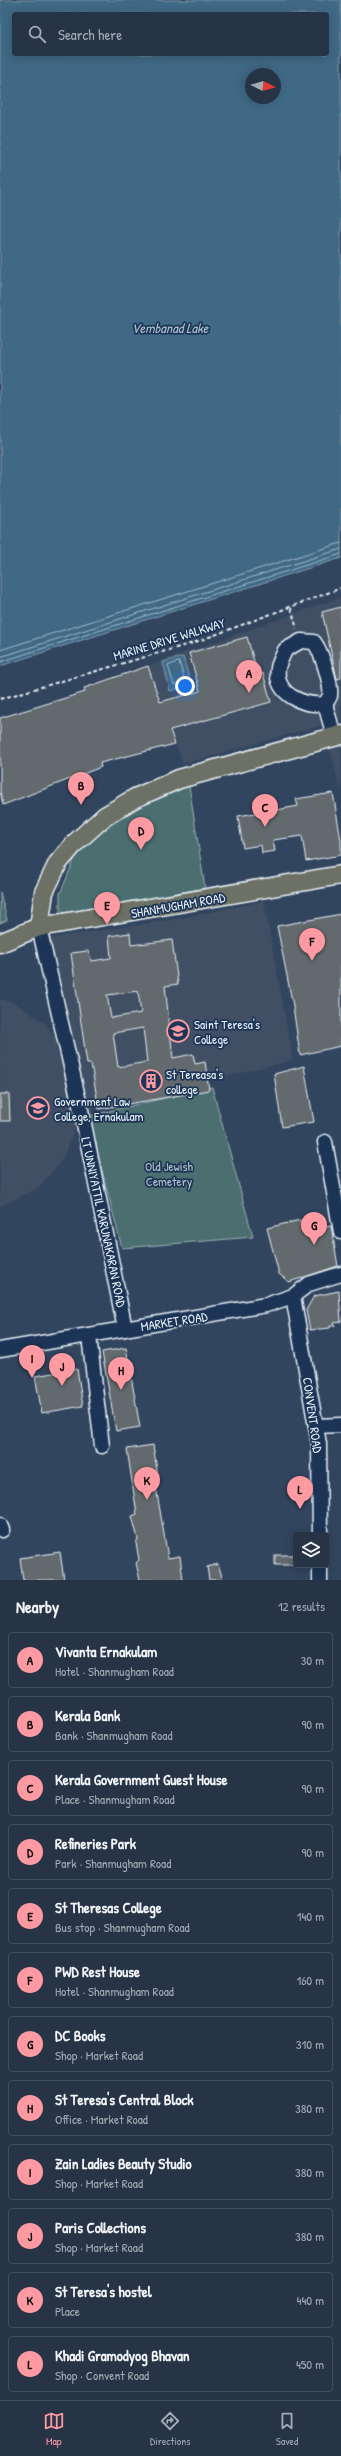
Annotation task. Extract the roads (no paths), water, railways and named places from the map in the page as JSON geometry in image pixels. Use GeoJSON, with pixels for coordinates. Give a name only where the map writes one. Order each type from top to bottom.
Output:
{"type":"FeatureCollection","features":[{"type":"Feature","properties":{"kind":"main road"},"geometry":{"type":"LineString","coordinates":[[40,927],[44,892],[58,863],[75,842],[106,816],[136,798],[179,779],[337,736]]}},
{"type":"Feature","properties":{"kind":"main road","name":"SHANMUGHAM ROAD"},"geometry":{"type":"LineString","coordinates":[[0,943],[40,927],[341,875]]}},
{"type":"Feature","properties":{"kind":"street"},"geometry":{"type":"LineString","coordinates":[[301,641],[314,642],[319,648],[330,696],[325,704],[301,702],[288,695],[280,683],[278,668],[285,650],[301,641]]}},
{"type":"Feature","properties":{"kind":"street"},"geometry":{"type":"LineString","coordinates":[[325,704],[337,736]]}},
{"type":"Feature","properties":{"kind":"street","name":"LT UNNIYATTIL KARUNAKARAN ROAD"},"geometry":{"type":"LineString","coordinates":[[40,927],[83,1118],[125,1329]]}},
{"type":"Feature","properties":{"kind":"street"},"geometry":{"type":"LineString","coordinates":[[325,1142],[341,1232]]}},
{"type":"Feature","properties":{"kind":"street","name":"MARKET ROAD"},"geometry":{"type":"LineString","coordinates":[[0,1350],[266,1305],[293,1296],[308,1284],[341,1274]]}},
{"type":"Feature","properties":{"kind":"street","name":"CONVENT ROAD"},"geometry":{"type":"LineString","coordinates":[[293,1296],[319,1444],[320,1532]]}},
{"type":"Feature","properties":{"kind":"street"},"geometry":{"type":"LineString","coordinates":[[89,1336],[102,1446]]}},
{"type":"Feature","properties":{"kind":"street"},"geometry":{"type":"LineString","coordinates":[[316,1426],[341,1424]]}},
{"type":"Feature","properties":{"kind":"street"},"geometry":{"type":"LineString","coordinates":[[320,1568],[320,1580]]}},
{"type":"Feature","properties":{"kind":"water","name":"Vembanad Lake"},"geometry":{"type":"Polygon","coordinates":[[[0,0],[341,0],[341,558],[0,666],[0,0]]]}},
{"type":"Feature","properties":{"kind":"water"},"geometry":{"type":"Polygon","coordinates":[[[183,657],[191,685],[170,691],[163,662],[183,657]]]}},
{"type":"Feature","properties":{"kind":"place","name":"Vivanta Ernakulam"},"geometry":{"type":"Point","coordinates":[249,693]}},
{"type":"Feature","properties":{"kind":"place","name":"Kerala Bank"},"geometry":{"type":"Point","coordinates":[81,805]}},
{"type":"Feature","properties":{"kind":"place","name":"Kerala Government Guest House"},"geometry":{"type":"Point","coordinates":[265,827]}},
{"type":"Feature","properties":{"kind":"place","name":"Refineries Park"},"geometry":{"type":"Point","coordinates":[141,850]}},
{"type":"Feature","properties":{"kind":"place","name":"St Theresas College"},"geometry":{"type":"Point","coordinates":[107,925]}},
{"type":"Feature","properties":{"kind":"place","name":"PWD Rest House"},"geometry":{"type":"Point","coordinates":[312,961]}},
{"type":"Feature","properties":{"kind":"place","name":"Saint Teresa's College"},"geometry":{"type":"Point","coordinates":[178,1031]}},
{"type":"Feature","properties":{"kind":"place","name":"St Tereasa's college"},"geometry":{"type":"Point","coordinates":[151,1081]}},
{"type":"Feature","properties":{"kind":"place","name":"Government Law College, Ernakulam"},"geometry":{"type":"Point","coordinates":[38,1108]}},
{"type":"Feature","properties":{"kind":"place","name":"DC Books"},"geometry":{"type":"Point","coordinates":[314,1245]}},
{"type":"Feature","properties":{"kind":"place","name":"Zain Ladies Beauty Studio"},"geometry":{"type":"Point","coordinates":[32,1378]}},
{"type":"Feature","properties":{"kind":"place","name":"Paris Collections"},"geometry":{"type":"Point","coordinates":[62,1386]}},
{"type":"Feature","properties":{"kind":"place","name":"St Teresa's Central Block"},"geometry":{"type":"Point","coordinates":[121,1390]}},
{"type":"Feature","properties":{"kind":"place","name":"St Teresa's hostel"},"geometry":{"type":"Point","coordinates":[147,1500]}},
{"type":"Feature","properties":{"kind":"place","name":"Khadi Gramodyog Bhavan"},"geometry":{"type":"Point","coordinates":[300,1509]}},
{"type":"Feature","properties":{"kind":"park label","name":"Old Jewish Cemetery"},"geometry":{"type":"Point","coordinates":[169,1174]}}]}
